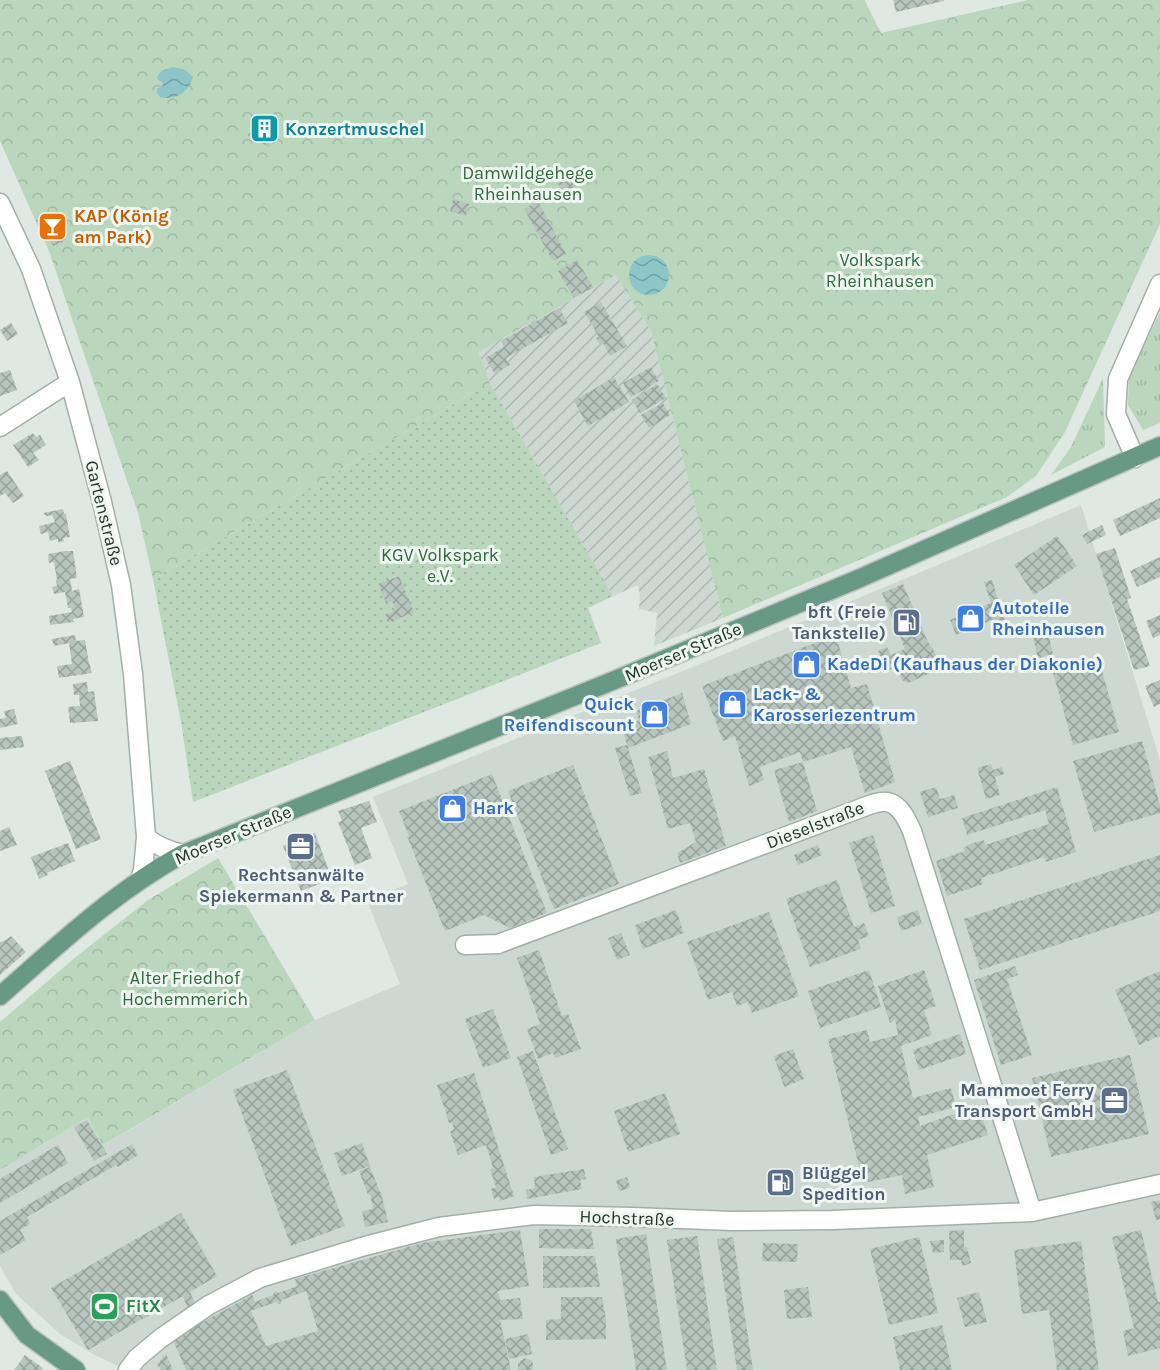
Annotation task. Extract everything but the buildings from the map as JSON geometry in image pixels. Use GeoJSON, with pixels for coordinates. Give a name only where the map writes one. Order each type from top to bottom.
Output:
{"type":"FeatureCollection","features":[{"type":"Feature","properties":{"kind":"main road","name":"Moerser Straße"},"geometry":{"type":"LineString","coordinates":[[0,996],[54,947],[140,880],[183,854],[610,682],[858,579],[1160,446]]}},
{"type":"Feature","properties":{"kind":"main road"},"geometry":{"type":"LineString","coordinates":[[0,1300],[27,1335],[76,1370]]}},
{"type":"Feature","properties":{"kind":"street","name":"Gartenstraße"},"geometry":{"type":"LineString","coordinates":[[0,203],[31,268],[70,382],[121,585],[133,674],[146,837],[140,880]]}},
{"type":"Feature","properties":{"kind":"street"},"geometry":{"type":"LineString","coordinates":[[1135,458],[1116,414],[1118,379],[1160,284]]}},
{"type":"Feature","properties":{"kind":"street"},"geometry":{"type":"LineString","coordinates":[[0,427],[70,382]]}},
{"type":"Feature","properties":{"kind":"street","name":"Dieselstraße"},"geometry":{"type":"LineString","coordinates":[[465,945],[498,944],[872,804],[887,801],[899,808],[912,831],[1032,1212]]}},
{"type":"Feature","properties":{"kind":"street"},"geometry":{"type":"LineString","coordinates":[[146,837],[156,845],[183,854]]}},
{"type":"Feature","properties":{"kind":"street","name":"Hochstraße"},"geometry":{"type":"LineString","coordinates":[[128,1370],[137,1358],[160,1338],[209,1305],[260,1278],[364,1246],[440,1227],[534,1215],[743,1221],[1032,1212],[1160,1184]]}},
{"type":"Feature","properties":{"kind":"shaded area"},"geometry":{"type":"Polygon","coordinates":[[[616,275],[651,331],[723,618],[654,646],[657,613],[639,609],[638,585],[613,596],[490,383],[477,352],[616,275]]]}},
{"type":"Feature","properties":{"kind":"shaded area"},"geometry":{"type":"Polygon","coordinates":[[[1081,505],[1160,760],[1160,1370],[126,1370],[60,1334],[16,1294],[0,1266],[0,1170],[88,1117],[104,1145],[315,1020],[400,984],[367,900],[408,884],[373,797],[732,651],[1081,505]]]}},
{"type":"Feature","properties":{"kind":"green space","name":"Volkspark Rheinhausen"},"geometry":{"type":"Polygon","coordinates":[[[0,0],[865,0],[881,33],[1028,0],[1160,0],[1160,224],[1065,432],[1036,476],[1007,497],[723,618],[651,331],[616,275],[478,352],[490,383],[153,579],[138,513],[49,251],[0,141],[0,0]]]}},
{"type":"Feature","properties":{"kind":"green space"},"geometry":{"type":"Polygon","coordinates":[[[1160,313],[1160,423],[1143,430],[1128,405],[1129,373],[1160,313]]]}},
{"type":"Feature","properties":{"kind":"green space"},"geometry":{"type":"Polygon","coordinates":[[[1103,378],[1105,447],[1051,475],[1071,447],[1103,378]]]}},
{"type":"Feature","properties":{"kind":"green space","name":"KGV Volkspark e.V."},"geometry":{"type":"Polygon","coordinates":[[[490,383],[613,596],[588,608],[601,643],[193,802],[181,722],[153,579],[490,383]]]}},
{"type":"Feature","properties":{"kind":"green space","name":"Alter Friedhof Hochemmerich"},"geometry":{"type":"Polygon","coordinates":[[[218,858],[315,1020],[103,1145],[88,1117],[0,1170],[0,1022],[77,956],[148,900],[218,858]]]}},
{"type":"Feature","properties":{"kind":"water"},"geometry":{"type":"Polygon","coordinates":[[[174,67],[191,75],[193,77],[191,82],[181,94],[171,98],[160,97],[157,89],[163,85],[157,77],[162,71],[174,67]]]}},
{"type":"Feature","properties":{"kind":"water"},"geometry":{"type":"Polygon","coordinates":[[[649,255],[657,256],[663,261],[668,267],[668,283],[663,289],[657,294],[649,295],[641,294],[635,289],[630,283],[629,275],[630,267],[635,261],[641,256],[649,255]]]}},
{"type":"Feature","properties":{"kind":"place","name":"Konzertmuschel"},"geometry":{"type":"Point","coordinates":[264,129]}},
{"type":"Feature","properties":{"kind":"place","name":"KAP (König am Park)"},"geometry":{"type":"Point","coordinates":[53,226]}},
{"type":"Feature","properties":{"kind":"place","name":"Autoteile Rheinhausen"},"geometry":{"type":"Point","coordinates":[971,618]}},
{"type":"Feature","properties":{"kind":"place","name":"bft (Freie Tankstelle)"},"geometry":{"type":"Point","coordinates":[907,622]}},
{"type":"Feature","properties":{"kind":"place","name":"KadeDi (Kaufhaus der Diakonie)"},"geometry":{"type":"Point","coordinates":[806,664]}},
{"type":"Feature","properties":{"kind":"place","name":"Lack- & Karosseriezentrum"},"geometry":{"type":"Point","coordinates":[732,704]}},
{"type":"Feature","properties":{"kind":"place","name":"Quick Reifendiscount"},"geometry":{"type":"Point","coordinates":[655,714]}},
{"type":"Feature","properties":{"kind":"place","name":"Hark"},"geometry":{"type":"Point","coordinates":[452,808]}},
{"type":"Feature","properties":{"kind":"place","name":"Rechtsanwälte Spiekermann & Partner"},"geometry":{"type":"Point","coordinates":[301,846]}},
{"type":"Feature","properties":{"kind":"place","name":"Mammoet Ferry Transport GmbH"},"geometry":{"type":"Point","coordinates":[1115,1100]}},
{"type":"Feature","properties":{"kind":"place","name":"Blüggel Spedition"},"geometry":{"type":"Point","coordinates":[781,1183]}},
{"type":"Feature","properties":{"kind":"place","name":"FitX"},"geometry":{"type":"Point","coordinates":[105,1306]}},
{"type":"Feature","properties":{"kind":"park label","name":"Damwildgehege Rheinhausen"},"geometry":{"type":"Point","coordinates":[528,183]}}]}
